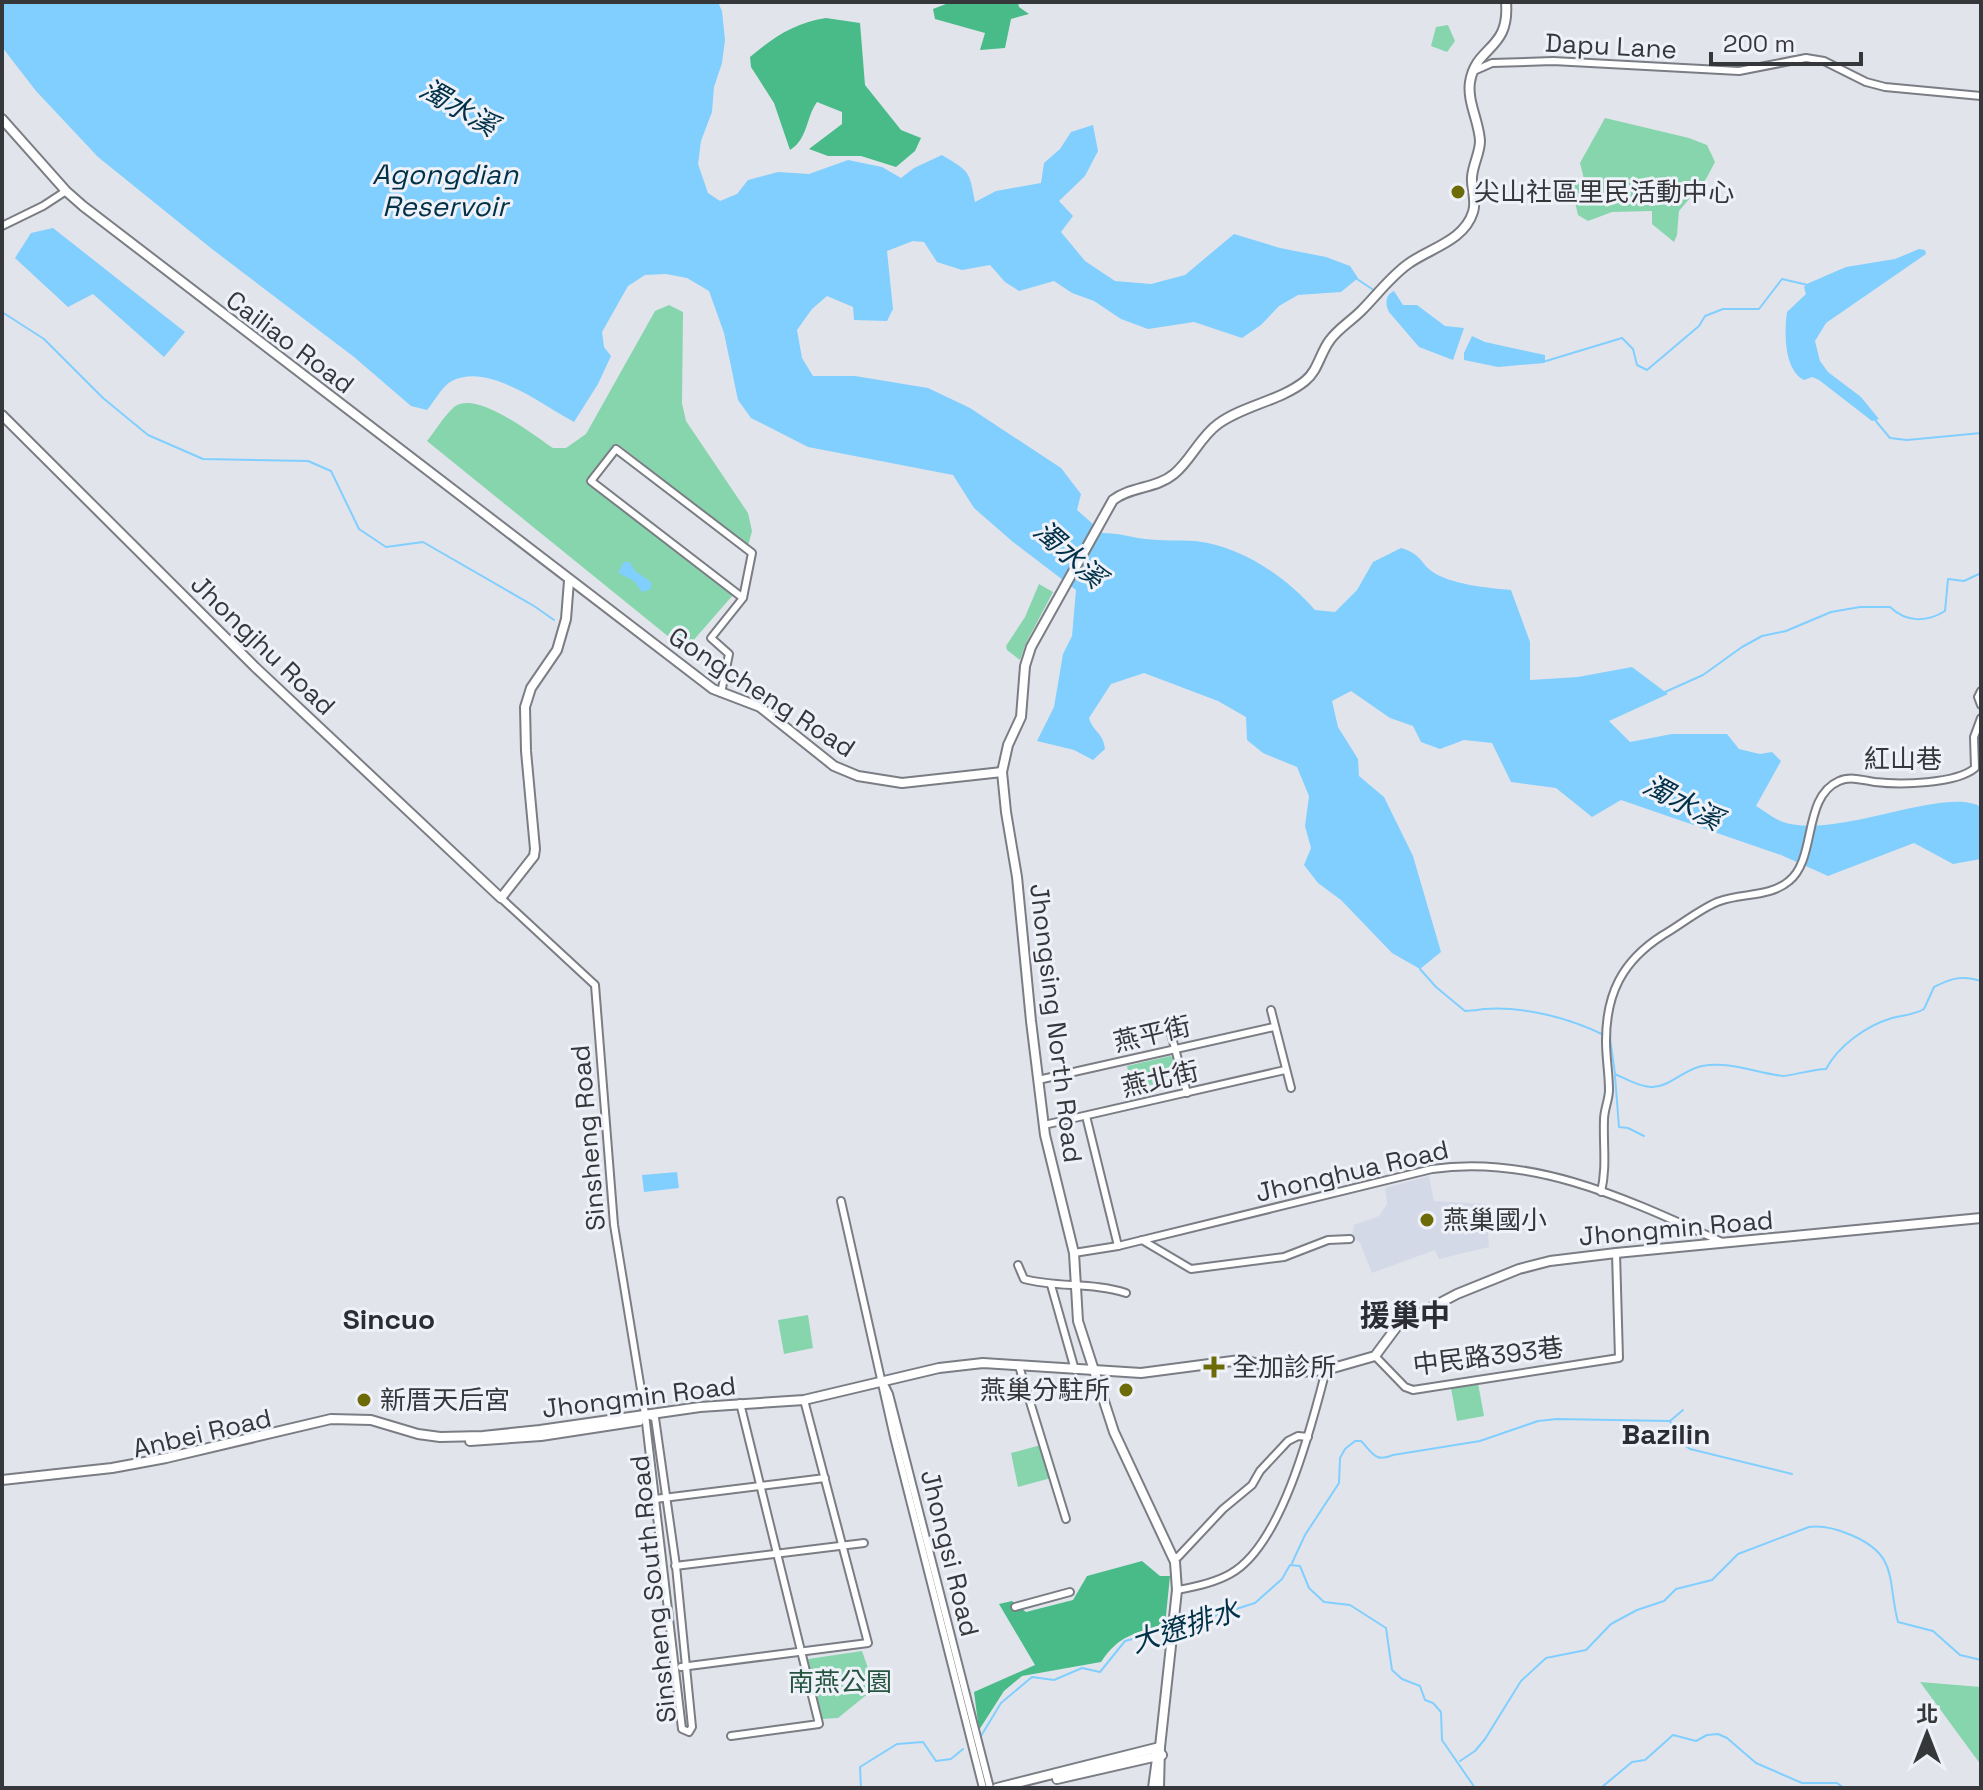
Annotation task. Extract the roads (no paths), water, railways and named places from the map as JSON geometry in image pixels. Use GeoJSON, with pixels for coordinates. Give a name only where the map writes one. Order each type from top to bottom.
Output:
{"type":"FeatureCollection","features":[{"type":"Feature","properties":{"kind":"street"},"geometry":{"type":"LineString","coordinates":[[1002,772],[1008,745],[1021,717],[1025,666],[1031,647],[1113,500],[1124,491],[1161,482],[1175,473],[1219,423],[1295,388],[1307,379],[1330,340],[1378,293],[1409,264],[1457,236],[1470,220],[1475,206],[1472,173],[1480,141],[1470,94],[1474,71],[1506,26],[1506,2]]}},
{"type":"Feature","properties":{"kind":"street","name":"Dapu Lane"},"geometry":{"type":"LineString","coordinates":[[1474,71],[1492,63],[1553,61],[1715,72],[1739,71],[1806,58],[1824,61],[1866,82],[1885,87],[1981,96]]}},
{"type":"Feature","properties":{"kind":"street","name":"Cailiao Road"},"geometry":{"type":"LineString","coordinates":[[2,119],[66,191],[215,310],[569,581]]}},
{"type":"Feature","properties":{"kind":"street"},"geometry":{"type":"LineString","coordinates":[[2,226],[66,191]]}},
{"type":"Feature","properties":{"kind":"street","name":"Jhongjhu Road"},"geometry":{"type":"LineString","coordinates":[[2,415],[255,667],[501,898]]}},
{"type":"Feature","properties":{"kind":"street"},"geometry":{"type":"LineString","coordinates":[[721,693],[729,654],[711,638],[743,598],[752,553],[616,449],[591,481],[743,598]]}},
{"type":"Feature","properties":{"kind":"street"},"geometry":{"type":"LineString","coordinates":[[501,898],[534,856],[525,707],[531,688],[557,650],[568,601],[569,581]]}},
{"type":"Feature","properties":{"kind":"street","name":"Gongcheng Road"},"geometry":{"type":"LineString","coordinates":[[569,581],[703,682],[721,693],[760,707],[834,766],[858,776],[902,783],[1002,772]]}},
{"type":"Feature","properties":{"kind":"street"},"geometry":{"type":"LineString","coordinates":[[1981,691],[1978,697],[1981,705]]}},
{"type":"Feature","properties":{"kind":"street","name":"紅山巷"},"geometry":{"type":"LineString","coordinates":[[1601,1192],[1605,1173],[1603,1116],[1609,1093],[1606,1040],[1617,979],[1651,945],[1718,901],[1776,890],[1788,882],[1798,871],[1820,799],[1841,780],[1895,783],[1942,781],[1962,777],[1975,768],[1974,737],[1981,718]]}},
{"type":"Feature","properties":{"kind":"street","name":"Jhongsing North Road"},"geometry":{"type":"LineString","coordinates":[[1002,772],[1017,877],[1044,1125],[1074,1253],[1078,1321],[1126,1460],[1174,1557]]}},
{"type":"Feature","properties":{"kind":"street","name":"Sinsheng Road"},"geometry":{"type":"LineString","coordinates":[[501,898],[595,985],[614,1225],[644,1417]]}},
{"type":"Feature","properties":{"kind":"street"},"geometry":{"type":"LineString","coordinates":[[1271,1010],[1291,1088]]}},
{"type":"Feature","properties":{"kind":"street","name":"燕平街"},"geometry":{"type":"LineString","coordinates":[[1038,1080],[1274,1027]]}},
{"type":"Feature","properties":{"kind":"street"},"geometry":{"type":"LineString","coordinates":[[1170,1030],[1187,1093]]}},
{"type":"Feature","properties":{"kind":"street","name":"燕北街"},"geometry":{"type":"LineString","coordinates":[[1044,1125],[1285,1070]]}},
{"type":"Feature","properties":{"kind":"street"},"geometry":{"type":"LineString","coordinates":[[1086,1116],[1118,1246]]}},
{"type":"Feature","properties":{"kind":"street","name":"Jhonghua Road"},"geometry":{"type":"LineString","coordinates":[[1074,1253],[1118,1246],[1432,1169],[1460,1165],[1532,1170],[1601,1192],[1726,1244]]}},
{"type":"Feature","properties":{"kind":"street","name":"Jhongsi Road"},"geometry":{"type":"LineString","coordinates":[[841,1201],[894,1437],[977,1753]]}},
{"type":"Feature","properties":{"kind":"street","name":"Jhongmin Road"},"geometry":{"type":"LineString","coordinates":[[401,1428],[440,1437],[483,1436],[741,1405],[805,1403],[939,1368],[983,1363],[1141,1373],[1240,1360],[1300,1372],[1326,1370],[1375,1356],[1402,1321],[1465,1290],[1519,1269],[1550,1261],[1981,1218]]}},
{"type":"Feature","properties":{"kind":"street"},"geometry":{"type":"LineString","coordinates":[[1142,1240],[1191,1269],[1284,1257],[1328,1240],[1350,1239]]}},
{"type":"Feature","properties":{"kind":"street","name":"中民路393巷"},"geometry":{"type":"LineString","coordinates":[[1375,1356],[1405,1387],[1413,1390],[1619,1358],[1616,1253]]}},
{"type":"Feature","properties":{"kind":"street"},"geometry":{"type":"LineString","coordinates":[[1018,1265],[1024,1279],[1051,1285],[1104,1286],[1126,1293]]}},
{"type":"Feature","properties":{"kind":"street"},"geometry":{"type":"LineString","coordinates":[[1051,1285],[1075,1370]]}},
{"type":"Feature","properties":{"kind":"street"},"geometry":{"type":"LineString","coordinates":[[1019,1366],[1066,1519]]}},
{"type":"Feature","properties":{"kind":"street"},"geometry":{"type":"LineString","coordinates":[[1177,1590],[1230,1575],[1252,1554],[1295,1478],[1326,1370]]}},
{"type":"Feature","properties":{"kind":"street"},"geometry":{"type":"LineString","coordinates":[[674,1668],[868,1643],[805,1403]]}},
{"type":"Feature","properties":{"kind":"street"},"geometry":{"type":"LineString","coordinates":[[731,1736],[819,1724],[741,1405]]}},
{"type":"Feature","properties":{"kind":"street","name":"Jhongmin Road"},"geometry":{"type":"LineString","coordinates":[[408,1435],[427,1441],[483,1442],[741,1405]]}},
{"type":"Feature","properties":{"kind":"street","name":"Sinsheng South Road"},"geometry":{"type":"LineString","coordinates":[[644,1417],[682,1729],[689,1732],[692,1727],[676,1566],[655,1418]]}},
{"type":"Feature","properties":{"kind":"street","name":"Anbei Road"},"geometry":{"type":"LineString","coordinates":[[2,1483],[152,1461],[331,1419],[360,1419],[401,1428]]}},
{"type":"Feature","properties":{"kind":"street","name":"Anbei Road"},"geometry":{"type":"LineString","coordinates":[[2,1483],[144,1468],[329,1425],[371,1425],[408,1435]]}},
{"type":"Feature","properties":{"kind":"street"},"geometry":{"type":"LineString","coordinates":[[1153,1788],[1177,1590],[1174,1557],[1178,1557],[1223,1509],[1252,1485],[1260,1471],[1288,1441],[1298,1436],[1308,1437]]}},
{"type":"Feature","properties":{"kind":"street"},"geometry":{"type":"LineString","coordinates":[[655,1499],[825,1478]]}},
{"type":"Feature","properties":{"kind":"street"},"geometry":{"type":"LineString","coordinates":[[664,1567],[864,1543]]}},
{"type":"Feature","properties":{"kind":"street"},"geometry":{"type":"LineString","coordinates":[[1015,1607],[1070,1592]]}},
{"type":"Feature","properties":{"kind":"street"},"geometry":{"type":"LineString","coordinates":[[977,1753],[983,1788]]}},
{"type":"Feature","properties":{"kind":"street"},"geometry":{"type":"LineString","coordinates":[[977,1753],[990,1788]]}},
{"type":"Feature","properties":{"kind":"street"},"geometry":{"type":"LineString","coordinates":[[997,1788],[1159,1753]]}},
{"type":"Feature","properties":{"kind":"street"},"geometry":{"type":"LineString","coordinates":[[1159,1753],[1159,1788]]}},
{"type":"Feature","properties":{"kind":"street"},"geometry":{"type":"LineString","coordinates":[[1018,1788],[1062,1775]]}},
{"type":"Feature","properties":{"kind":"water","name":"Agongdian Reservoir"},"geometry":{"type":"Polygon","coordinates":[[[2,2],[718,2],[725,40],[714,87],[712,112],[701,141],[698,164],[708,193],[720,201],[737,194],[748,180],[778,172],[809,174],[848,160],[882,167],[901,178],[942,155],[967,173],[975,202],[996,191],[1041,183],[1044,163],[1060,149],[1071,132],[1093,125],[1098,151],[1085,176],[1059,201],[1073,216],[1061,232],[1085,261],[1115,281],[1151,284],[1185,275],[1234,234],[1280,248],[1326,257],[1350,266],[1358,278],[1341,292],[1298,295],[1279,306],[1261,325],[1242,338],[1194,322],[1148,329],[1121,319],[1054,281],[1019,291],[1005,282],[990,265],[962,270],[937,262],[924,242],[913,241],[887,251],[893,309],[887,321],[854,320],[853,307],[827,296],[812,309],[797,330],[802,358],[813,376],[855,376],[928,388],[970,408],[1061,468],[1081,494],[1077,510],[1103,533],[1151,540],[1195,541],[1229,549],[1276,575],[1315,610],[1335,612],[1357,590],[1373,562],[1401,548],[1414,554],[1431,571],[1444,578],[1511,590],[1530,642],[1530,680],[1578,677],[1632,667],[1668,694],[1609,721],[1630,742],[1672,734],[1727,734],[1739,749],[1760,754],[1772,752],[1781,761],[1756,806],[1783,822],[1805,826],[1831,824],[1943,803],[1965,802],[1981,807],[1981,859],[1953,864],[1914,843],[1828,876],[1781,855],[1621,800],[1592,817],[1556,788],[1511,782],[1492,743],[1464,740],[1440,749],[1421,742],[1413,726],[1390,718],[1351,691],[1332,701],[1338,727],[1358,759],[1359,776],[1384,797],[1413,856],[1441,952],[1420,969],[1392,953],[1341,900],[1318,883],[1304,865],[1311,848],[1305,826],[1309,796],[1297,767],[1263,753],[1247,740],[1246,717],[1218,701],[1144,673],[1111,684],[1089,718],[1105,749],[1093,760],[1074,750],[1037,741],[1054,707],[1063,654],[1072,636],[1076,590],[974,508],[953,475],[808,447],[751,418],[738,400],[724,333],[709,291],[687,278],[666,274],[645,275],[628,286],[602,332],[604,347],[611,356],[574,422],[514,388],[482,377],[466,377],[448,383],[427,410],[411,406],[354,357],[98,157],[36,91],[2,47],[2,2]]]}},
{"type":"Feature","properties":{"kind":"water"},"geometry":{"type":"Polygon","coordinates":[[[53,228],[185,332],[164,357],[93,294],[68,307],[15,258],[31,233],[53,228]]]}},
{"type":"Feature","properties":{"kind":"water"},"geometry":{"type":"Polygon","coordinates":[[[1919,249],[1925,250],[1926,254],[1826,323],[1815,341],[1820,361],[1828,372],[1861,397],[1879,419],[1872,421],[1819,380],[1812,377],[1804,380],[1797,375],[1787,350],[1787,312],[1806,294],[1804,287],[1809,283],[1846,267],[1895,259],[1919,249]]]}},
{"type":"Feature","properties":{"kind":"water"},"geometry":{"type":"Polygon","coordinates":[[[1394,291],[1403,305],[1417,305],[1445,326],[1464,328],[1453,360],[1419,347],[1389,312],[1387,300],[1394,291]]]}},
{"type":"Feature","properties":{"kind":"water"},"geometry":{"type":"Polygon","coordinates":[[[1472,336],[1485,342],[1545,355],[1545,363],[1498,367],[1464,360],[1472,336]]]}},
{"type":"Feature","properties":{"kind":"water"},"geometry":{"type":"Polygon","coordinates":[[[624,562],[630,562],[635,571],[651,582],[651,589],[642,592],[634,581],[618,573],[624,562]]]}},
{"type":"Feature","properties":{"kind":"water"},"geometry":{"type":"Polygon","coordinates":[[[677,1172],[679,1188],[644,1192],[642,1175],[677,1172]]]}},
{"type":"Feature","properties":{"kind":"waterway"},"geometry":{"type":"LineString","coordinates":[[1357,279],[1375,291]]}},
{"type":"Feature","properties":{"kind":"waterway"},"geometry":{"type":"LineString","coordinates":[[1546,361],[1622,338],[1633,349],[1637,365],[1647,370],[1699,326],[1705,316],[1723,309],[1759,309],[1782,279],[1808,285]]}},
{"type":"Feature","properties":{"kind":"waterway"},"geometry":{"type":"LineString","coordinates":[[2,312],[44,339],[103,398],[148,435],[203,459],[308,461],[331,471],[359,529],[386,547],[423,542],[554,620]]}},
{"type":"Feature","properties":{"kind":"waterway"},"geometry":{"type":"LineString","coordinates":[[1875,420],[1890,438],[1907,440],[1981,433]]}},
{"type":"Feature","properties":{"kind":"waterway"},"geometry":{"type":"LineString","coordinates":[[1665,692],[1703,675],[1762,636],[1786,631],[1831,612],[1860,607],[1890,607],[1909,618],[1923,619],[1938,615],[1945,611],[1948,579],[1964,581],[1981,573]]}},
{"type":"Feature","properties":{"kind":"waterway"},"geometry":{"type":"LineString","coordinates":[[1420,969],[1465,1011],[1530,1011],[1576,1023],[1604,1035]]}},
{"type":"Feature","properties":{"kind":"waterway"},"geometry":{"type":"LineString","coordinates":[[1610,1038],[1615,1074],[1642,1086],[1658,1087],[1695,1068],[1713,1065],[1786,1076],[1826,1069],[1838,1052],[1863,1031],[1924,1009],[1934,987],[1946,981],[1957,978],[1981,981]]}},
{"type":"Feature","properties":{"kind":"waterway"},"geometry":{"type":"LineString","coordinates":[[1615,1076],[1619,1127],[1644,1136]]}},
{"type":"Feature","properties":{"kind":"waterway"},"geometry":{"type":"LineString","coordinates":[[1670,1421],[1683,1410]]}},
{"type":"Feature","properties":{"kind":"waterway"},"geometry":{"type":"LineString","coordinates":[[1292,1563],[1305,1535],[1339,1483],[1340,1458],[1355,1441],[1361,1441],[1375,1456],[1382,1458],[1480,1441],[1538,1421],[1670,1421],[1680,1442],[1690,1449],[1792,1474]]}},
{"type":"Feature","properties":{"kind":"waterway"},"geometry":{"type":"LineString","coordinates":[[1460,1761],[1475,1751],[1521,1681],[1546,1658],[1586,1650],[1611,1624],[1637,1610],[1664,1601],[1676,1589],[1712,1580],[1738,1554],[1809,1527],[1836,1529],[1877,1551],[1888,1570],[1898,1622],[1933,1631],[1960,1655],[1981,1660]]}},
{"type":"Feature","properties":{"kind":"waterway","name":"大遼排水"},"geometry":{"type":"LineString","coordinates":[[1176,1628],[1255,1603],[1282,1579],[1290,1565],[1300,1566],[1309,1588],[1324,1602],[1350,1605],[1386,1628],[1392,1670],[1402,1679],[1420,1686],[1425,1700],[1441,1712],[1442,1740],[1475,1788]]}},
{"type":"Feature","properties":{"kind":"waterway","name":"大遼排水"},"geometry":{"type":"LineString","coordinates":[[981,1736],[1001,1703],[1032,1677],[1054,1680],[1082,1668],[1100,1672],[1125,1641],[1170,1629]]}},
{"type":"Feature","properties":{"kind":"waterway"},"geometry":{"type":"LineString","coordinates":[[1562,1788],[1602,1787],[1632,1762],[1645,1760],[1673,1735],[1696,1741],[1718,1734],[1756,1763],[1802,1783],[1837,1783],[1844,1788]]}},
{"type":"Feature","properties":{"kind":"waterway","name":"大遼排水"},"geometry":{"type":"LineString","coordinates":[[861,1788],[860,1767],[897,1744],[923,1742],[936,1761],[951,1759],[963,1749]]}},
{"type":"Feature","properties":{"kind":"place","name":"尖山社區里民活動中心"},"geometry":{"type":"Point","coordinates":[1458,192]}},
{"type":"Feature","properties":{"kind":"place","name":"燕巢國小"},"geometry":{"type":"Point","coordinates":[1427,1220]}},
{"type":"Feature","properties":{"kind":"place","name":"全加診所"},"geometry":{"type":"Point","coordinates":[1214,1367]}},
{"type":"Feature","properties":{"kind":"place","name":"燕巢分駐所"},"geometry":{"type":"Point","coordinates":[1126,1390]}},
{"type":"Feature","properties":{"kind":"place","name":"新厝天后宮"},"geometry":{"type":"Point","coordinates":[364,1400]}},
{"type":"Feature","properties":{"kind":"district","name":"援巢中"},"geometry":{"type":"Point","coordinates":[1405,1316]}},
{"type":"Feature","properties":{"kind":"district","name":"Sincuo"},"geometry":{"type":"Point","coordinates":[389,1319]}},
{"type":"Feature","properties":{"kind":"district","name":"Bazilin"},"geometry":{"type":"Point","coordinates":[1666,1434]}},
{"type":"Feature","properties":{"kind":"water label","name":"濁水溪"},"geometry":{"type":"Point","coordinates":[459,107]}},
{"type":"Feature","properties":{"kind":"water label","name":"濁水溪"},"geometry":{"type":"Point","coordinates":[1070,554]}},
{"type":"Feature","properties":{"kind":"water label","name":"濁水溪"},"geometry":{"type":"Point","coordinates":[1683,802]}},
{"type":"Feature","properties":{"kind":"park label","name":"南燕公園"},"geometry":{"type":"Point","coordinates":[840,1682]}}]}
